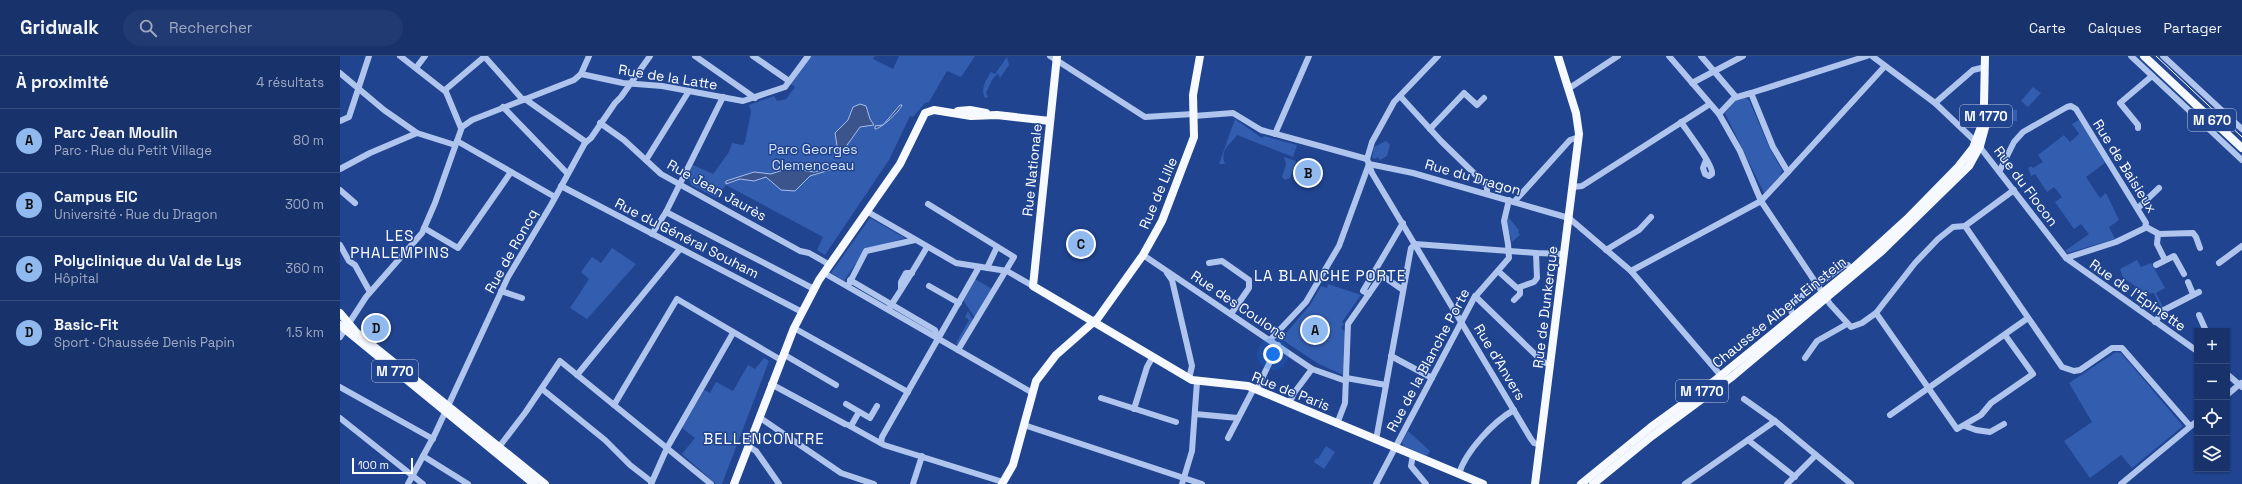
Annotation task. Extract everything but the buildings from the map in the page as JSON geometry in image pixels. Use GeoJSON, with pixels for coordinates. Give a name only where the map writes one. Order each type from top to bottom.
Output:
{"type":"FeatureCollection","features":[{"type":"Feature","properties":{"kind":"main road","name":"Rue de Lille"},"geometry":{"type":"LineString","coordinates":[[1003,483],[1013,464],[1024,425],[1031,392],[1036,381],[1050,362],[1083,330],[1098,318],[1143,255],[1166,213],[1194,138],[1193,92],[1200,56]]}},
{"type":"Feature","properties":{"kind":"main road"},"geometry":{"type":"LineString","coordinates":[[1558,56],[1578,118],[1579,137]]}},
{"type":"Feature","properties":{"kind":"main road","name":"M 1770"},"geometry":{"type":"LineString","coordinates":[[1978,144],[1986,124],[1986,56]]}},
{"type":"Feature","properties":{"kind":"main road","name":"M 670"},"geometry":{"type":"LineString","coordinates":[[2144,56],[2242,143]]}},
{"type":"Feature","properties":{"kind":"main road","name":"M 670"},"geometry":{"type":"LineString","coordinates":[[2149,56],[2242,148]]}},
{"type":"Feature","properties":{"kind":"main road","name":"Rue Nationale"},"geometry":{"type":"LineString","coordinates":[[1033,286],[1050,122],[1054,57]]}},
{"type":"Feature","properties":{"kind":"main road"},"geometry":{"type":"LineString","coordinates":[[734,484],[771,384],[811,288],[830,265],[900,164],[927,112],[946,111],[971,116],[998,115],[1050,122]]}},
{"type":"Feature","properties":{"kind":"main road","name":"Rue de Dunkerque"},"geometry":{"type":"LineString","coordinates":[[1535,483],[1579,137]]}},
{"type":"Feature","properties":{"kind":"main road","name":"Chaussée Albert Einstein"},"geometry":{"type":"LineString","coordinates":[[1581,484],[1655,424],[1724,379],[1794,317],[1824,296],[1898,236],[1970,164],[1978,144]]}},
{"type":"Feature","properties":{"kind":"main road","name":"Chaussée Albert Einstein"},"geometry":{"type":"LineString","coordinates":[[1593,484],[1659,430],[1809,313],[1852,269],[1902,224],[1958,167],[1978,144]]}},
{"type":"Feature","properties":{"kind":"main road","name":"Rue de Paris"},"geometry":{"type":"LineString","coordinates":[[1033,286],[1189,379],[1197,382],[1243,385],[1255,389],[1483,484]]}},
{"type":"Feature","properties":{"kind":"main road"},"geometry":{"type":"LineString","coordinates":[[1075,312],[1082,321],[1083,330]]}},
{"type":"Feature","properties":{"kind":"main road","name":"M 770"},"geometry":{"type":"LineString","coordinates":[[340,314],[343,329],[499,447],[545,484]]}},
{"type":"Feature","properties":{"kind":"main road","name":"M 770"},"geometry":{"type":"LineString","coordinates":[[447,409],[534,484]]}},
{"type":"Feature","properties":{"kind":"street"},"geometry":{"type":"LineString","coordinates":[[340,121],[349,117],[370,56]]}},
{"type":"Feature","properties":{"kind":"street"},"geometry":{"type":"LineString","coordinates":[[400,56],[445,90],[461,128]]}},
{"type":"Feature","properties":{"kind":"street"},"geometry":{"type":"LineString","coordinates":[[416,68],[425,56]]}},
{"type":"Feature","properties":{"kind":"street"},"geometry":{"type":"LineString","coordinates":[[343,329],[370,292],[414,244],[424,228],[461,128],[472,120],[574,80],[581,74],[589,56]]}},
{"type":"Feature","properties":{"kind":"street"},"geometry":{"type":"LineString","coordinates":[[640,56],[648,58]]}},
{"type":"Feature","properties":{"kind":"street"},"geometry":{"type":"LineString","coordinates":[[695,56],[755,98]]}},
{"type":"Feature","properties":{"kind":"street"},"geometry":{"type":"LineString","coordinates":[[753,56],[790,82]]}},
{"type":"Feature","properties":{"kind":"street","name":"Rue de la Latte"},"geometry":{"type":"LineString","coordinates":[[581,74],[630,84],[689,90],[743,101],[783,88],[790,82],[808,56]]}},
{"type":"Feature","properties":{"kind":"street"},"geometry":{"type":"LineString","coordinates":[[1275,134],[1309,56]]}},
{"type":"Feature","properties":{"kind":"street"},"geometry":{"type":"LineString","coordinates":[[1270,340],[1306,302],[1339,246],[1368,162],[1374,138],[1393,103],[1438,56]]}},
{"type":"Feature","properties":{"kind":"street"},"geometry":{"type":"LineString","coordinates":[[1568,89],[1618,56]]}},
{"type":"Feature","properties":{"kind":"street"},"geometry":{"type":"LineString","coordinates":[[1669,56],[1720,114],[1740,151],[1761,201],[1824,296],[1851,327],[1857,326],[1876,313],[1929,247],[1951,229],[1958,226],[1965,226],[2014,190]]}},
{"type":"Feature","properties":{"kind":"street"},"geometry":{"type":"LineString","coordinates":[[1701,56],[1736,97]]}},
{"type":"Feature","properties":{"kind":"street"},"geometry":{"type":"LineString","coordinates":[[1692,82],[1743,56]]}},
{"type":"Feature","properties":{"kind":"street"},"geometry":{"type":"LineString","coordinates":[[1720,114],[1736,97],[1867,56]]}},
{"type":"Feature","properties":{"kind":"street","name":"Rue du Flocon"},"geometry":{"type":"LineString","coordinates":[[1872,56],[1935,103],[1978,144],[2000,170],[2066,258]]}},
{"type":"Feature","properties":{"kind":"street"},"geometry":{"type":"LineString","coordinates":[[2131,56],[2242,160]]}},
{"type":"Feature","properties":{"kind":"street"},"geometry":{"type":"LineString","coordinates":[[2163,56],[2242,129]]}},
{"type":"Feature","properties":{"kind":"street"},"geometry":{"type":"LineString","coordinates":[[445,90],[484,57],[524,99],[586,142]]}},
{"type":"Feature","properties":{"kind":"street","name":"Rue du Dragon"},"geometry":{"type":"LineString","coordinates":[[1054,57],[1143,116],[1169,117],[1233,113],[1254,126],[1275,134],[1368,162],[1406,171],[1569,218]]}},
{"type":"Feature","properties":{"kind":"street","name":"Rue de Roncq"},"geometry":{"type":"LineString","coordinates":[[408,484],[447,409],[501,291],[555,197],[567,172],[586,142],[591,138],[600,123],[648,58]]}},
{"type":"Feature","properties":{"kind":"street"},"geometry":{"type":"LineString","coordinates":[[1631,271],[1761,201],[1885,66]]}},
{"type":"Feature","properties":{"kind":"street"},"geometry":{"type":"LineString","coordinates":[[1935,103],[1973,70],[1985,67]]}},
{"type":"Feature","properties":{"kind":"street"},"geometry":{"type":"LineString","coordinates":[[340,74],[388,114],[417,133],[456,143],[555,197]]}},
{"type":"Feature","properties":{"kind":"street"},"geometry":{"type":"LineString","coordinates":[[2138,128],[2138,125],[2120,103],[2152,76]]}},
{"type":"Feature","properties":{"kind":"street"},"geometry":{"type":"LineString","coordinates":[[646,160],[689,90]]}},
{"type":"Feature","properties":{"kind":"street"},"geometry":{"type":"LineString","coordinates":[[1430,129],[1464,93],[1477,105],[1484,98]]}},
{"type":"Feature","properties":{"kind":"street"},"geometry":{"type":"LineString","coordinates":[[1751,93],[1771,141],[1788,172]]}},
{"type":"Feature","properties":{"kind":"street"},"geometry":{"type":"LineString","coordinates":[[1400,96],[1430,129],[1484,183],[1487,187],[1487,194]]}},
{"type":"Feature","properties":{"kind":"street"},"geometry":{"type":"LineString","coordinates":[[652,234],[666,212],[723,97]]}},
{"type":"Feature","properties":{"kind":"street"},"geometry":{"type":"LineString","coordinates":[[1573,187],[1582,186],[1710,104]]}},
{"type":"Feature","properties":{"kind":"street","name":"Rue de Baisieux"},"geometry":{"type":"LineString","coordinates":[[2000,170],[2014,142],[2023,132],[2067,107],[2073,106],[2146,221],[2146,227],[2116,242],[2066,258]]}},
{"type":"Feature","properties":{"kind":"street"},"geometry":{"type":"LineString","coordinates":[[503,107],[567,172]]}},
{"type":"Feature","properties":{"kind":"street"},"geometry":{"type":"LineString","coordinates":[[1681,122],[1706,160]]}},
{"type":"Feature","properties":{"kind":"street","name":"Rue Jean Jaurès"},"geometry":{"type":"LineString","coordinates":[[600,123],[661,174],[800,251],[809,253],[830,265]]}},
{"type":"Feature","properties":{"kind":"street"},"geometry":{"type":"LineString","coordinates":[[340,169],[370,153],[417,133]]}},
{"type":"Feature","properties":{"kind":"street"},"geometry":{"type":"LineString","coordinates":[[1509,251],[1504,221],[1511,201],[1570,140],[1579,137]]}},
{"type":"Feature","properties":{"kind":"street","name":"Rue d'Anvers"},"geometry":{"type":"LineString","coordinates":[[1368,162],[1514,410],[1533,441],[1540,445]]}},
{"type":"Feature","properties":{"kind":"street"},"geometry":{"type":"LineString","coordinates":[[424,228],[458,248],[511,172]]}},
{"type":"Feature","properties":{"kind":"street","name":"Rue du Général Souham"},"geometry":{"type":"LineString","coordinates":[[561,186],[802,312]]}},
{"type":"Feature","properties":{"kind":"street"},"geometry":{"type":"LineString","coordinates":[[2138,208],[2159,188]]}},
{"type":"Feature","properties":{"kind":"street"},"geometry":{"type":"LineString","coordinates":[[340,190],[354,203]]}},
{"type":"Feature","properties":{"kind":"street"},"geometry":{"type":"LineString","coordinates":[[928,204],[1014,257],[958,350]]}},
{"type":"Feature","properties":{"kind":"street"},"geometry":{"type":"LineString","coordinates":[[666,212],[811,288]]}},
{"type":"Feature","properties":{"kind":"street"},"geometry":{"type":"LineString","coordinates":[[868,212],[958,264],[1006,271],[1033,286]]}},
{"type":"Feature","properties":{"kind":"street"},"geometry":{"type":"LineString","coordinates":[[1606,250],[1637,232],[1651,217]]}},
{"type":"Feature","properties":{"kind":"street"},"geometry":{"type":"LineString","coordinates":[[1569,218],[1631,271],[1724,379]]}},
{"type":"Feature","properties":{"kind":"street"},"geometry":{"type":"LineString","coordinates":[[1369,294],[1363,291],[1403,223]]}},
{"type":"Feature","properties":{"kind":"street"},"geometry":{"type":"LineString","coordinates":[[1965,226],[2062,367],[2069,370],[2080,370],[2112,348],[2124,349],[2193,424],[2122,484]]}},
{"type":"Feature","properties":{"kind":"street"},"geometry":{"type":"LineString","coordinates":[[2146,227],[2158,234],[2193,233],[2200,248]]}},
{"type":"Feature","properties":{"kind":"street"},"geometry":{"type":"LineString","coordinates":[[2158,234],[2157,244],[2165,260]]}},
{"type":"Feature","properties":{"kind":"street"},"geometry":{"type":"LineString","coordinates":[[847,287],[866,251],[915,240]]}},
{"type":"Feature","properties":{"kind":"street"},"geometry":{"type":"LineString","coordinates":[[1376,440],[1411,248],[1415,244],[1536,254],[1564,254]]}},
{"type":"Feature","properties":{"kind":"street"},"geometry":{"type":"LineString","coordinates":[[340,245],[349,261],[355,265],[370,292]]}},
{"type":"Feature","properties":{"kind":"street"},"geometry":{"type":"LineString","coordinates":[[987,268],[996,246]]}},
{"type":"Feature","properties":{"kind":"street"},"geometry":{"type":"LineString","coordinates":[[2219,263],[2242,246]]}},
{"type":"Feature","properties":{"kind":"street"},"geometry":{"type":"LineString","coordinates":[[888,310],[901,288],[901,282],[906,273],[912,273],[927,247]]}},
{"type":"Feature","properties":{"kind":"street"},"geometry":{"type":"LineString","coordinates":[[577,375],[680,249]]}},
{"type":"Feature","properties":{"kind":"street","name":"Rue de la Blanche Porte"},"geometry":{"type":"LineString","coordinates":[[1376,484],[1475,296],[1508,260],[1509,251]]}},
{"type":"Feature","properties":{"kind":"street"},"geometry":{"type":"LineString","coordinates":[[1498,271],[1516,287],[1520,288],[1536,280],[1536,254]]}},
{"type":"Feature","properties":{"kind":"street","name":"Rue des Coulons"},"geometry":{"type":"LineString","coordinates":[[1143,255],[1312,369],[1346,379],[1386,385]]}},
{"type":"Feature","properties":{"kind":"street"},"geometry":{"type":"LineString","coordinates":[[2156,265],[2174,256],[2184,274]]}},
{"type":"Feature","properties":{"kind":"street","name":"Rue de l'Épinette"},"geometry":{"type":"LineString","coordinates":[[2066,258],[2194,349]]}},
{"type":"Feature","properties":{"kind":"street"},"geometry":{"type":"LineString","coordinates":[[1209,263],[1222,261],[1249,280],[1249,288],[1231,314]]}},
{"type":"Feature","properties":{"kind":"street"},"geometry":{"type":"LineString","coordinates":[[1794,317],[1790,308],[1791,304],[1844,265],[1848,265],[1852,269]]}},
{"type":"Feature","properties":{"kind":"street"},"geometry":{"type":"LineString","coordinates":[[881,443],[882,437],[979,267]]}},
{"type":"Feature","properties":{"kind":"street"},"geometry":{"type":"LineString","coordinates":[[1165,270],[1172,280],[1192,366],[1189,379]]}},
{"type":"Feature","properties":{"kind":"street"},"geometry":{"type":"LineString","coordinates":[[1375,270],[1403,290]]}},
{"type":"Feature","properties":{"kind":"street"},"geometry":{"type":"LineString","coordinates":[[824,273],[1031,392]]}},
{"type":"Feature","properties":{"kind":"street"},"geometry":{"type":"LineString","coordinates":[[1337,424],[1345,406],[1348,324],[1382,275]]}},
{"type":"Feature","properties":{"kind":"street"},"geometry":{"type":"LineString","coordinates":[[850,280],[935,330],[938,339]]}},
{"type":"Feature","properties":{"kind":"street"},"geometry":{"type":"LineString","coordinates":[[2155,322],[2164,310],[2196,293],[2188,282]]}},
{"type":"Feature","properties":{"kind":"street"},"geometry":{"type":"LineString","coordinates":[[929,286],[959,303]]}},
{"type":"Feature","properties":{"kind":"street"},"geometry":{"type":"LineString","coordinates":[[1514,300],[1520,294],[1520,288]]}},
{"type":"Feature","properties":{"kind":"street"},"geometry":{"type":"LineString","coordinates":[[501,291],[522,298]]}},
{"type":"Feature","properties":{"kind":"street"},"geometry":{"type":"LineString","coordinates":[[1475,296],[1543,362],[1551,365]]}},
{"type":"Feature","properties":{"kind":"street"},"geometry":{"type":"LineString","coordinates":[[614,405],[677,299],[733,333],[836,385]]}},
{"type":"Feature","properties":{"kind":"street"},"geometry":{"type":"LineString","coordinates":[[1876,313],[1956,429],[1965,426],[1982,413],[1991,403],[2033,374],[2005,335]]}},
{"type":"Feature","properties":{"kind":"street"},"geometry":{"type":"LineString","coordinates":[[2199,316],[2205,328]]}},
{"type":"Feature","properties":{"kind":"street"},"geometry":{"type":"LineString","coordinates":[[1890,415],[2028,318]]}},
{"type":"Feature","properties":{"kind":"street"},"geometry":{"type":"LineString","coordinates":[[1805,358],[1817,341],[1847,324]]}},
{"type":"Feature","properties":{"kind":"street"},"geometry":{"type":"LineString","coordinates":[[794,328],[908,392]]}},
{"type":"Feature","properties":{"kind":"street"},"geometry":{"type":"LineString","coordinates":[[542,389],[608,442],[630,465],[651,483],[667,448],[733,333]]}},
{"type":"Feature","properties":{"kind":"street"},"geometry":{"type":"LineString","coordinates":[[1228,438],[1278,345]]}},
{"type":"Feature","properties":{"kind":"street"},"geometry":{"type":"LineString","coordinates":[[1391,356],[1432,378]]}},
{"type":"Feature","properties":{"kind":"street"},"geometry":{"type":"LineString","coordinates":[[1134,408],[1147,367],[1152,358]]}},
{"type":"Feature","properties":{"kind":"street"},"geometry":{"type":"LineString","coordinates":[[499,447],[560,362],[711,484]]}},
{"type":"Feature","properties":{"kind":"street"},"geometry":{"type":"LineString","coordinates":[[1289,404],[1294,393],[1312,369]]}},
{"type":"Feature","properties":{"kind":"street"},"geometry":{"type":"LineString","coordinates":[[2230,376],[2241,385],[2230,393]]}},
{"type":"Feature","properties":{"kind":"street"},"geometry":{"type":"LineString","coordinates":[[1182,484],[1192,450],[1197,382]]}},
{"type":"Feature","properties":{"kind":"street"},"geometry":{"type":"LineString","coordinates":[[771,384],[881,443],[1003,483]]}},
{"type":"Feature","properties":{"kind":"street"},"geometry":{"type":"LineString","coordinates":[[340,387],[432,439]]}},
{"type":"Feature","properties":{"kind":"street"},"geometry":{"type":"LineString","coordinates":[[1101,398],[1176,422]]}},
{"type":"Feature","properties":{"kind":"street"},"geometry":{"type":"LineString","coordinates":[[1744,399],[1775,421],[1852,484]]}},
{"type":"Feature","properties":{"kind":"street"},"geometry":{"type":"LineString","coordinates":[[846,404],[870,418],[877,406]]}},
{"type":"Feature","properties":{"kind":"street"},"geometry":{"type":"LineString","coordinates":[[1458,474],[1464,458],[1504,415],[1514,410]]}},
{"type":"Feature","properties":{"kind":"street"},"geometry":{"type":"LineString","coordinates":[[848,425],[859,412]]}},
{"type":"Feature","properties":{"kind":"street"},"geometry":{"type":"LineString","coordinates":[[1195,414],[1238,418]]}},
{"type":"Feature","properties":{"kind":"street"},"geometry":{"type":"LineString","coordinates":[[759,417],[841,473],[874,484]]}},
{"type":"Feature","properties":{"kind":"street"},"geometry":{"type":"LineString","coordinates":[[340,418],[423,484]]}},
{"type":"Feature","properties":{"kind":"street"},"geometry":{"type":"LineString","coordinates":[[1685,484],[1775,421]]}},
{"type":"Feature","properties":{"kind":"street"},"geometry":{"type":"LineString","coordinates":[[1965,426],[1988,432],[2004,424]]}},
{"type":"Feature","properties":{"kind":"street"},"geometry":{"type":"LineString","coordinates":[[1024,425],[1202,484]]}},
{"type":"Feature","properties":{"kind":"street"},"geometry":{"type":"LineString","coordinates":[[1748,440],[1795,477]]}},
{"type":"Feature","properties":{"kind":"street"},"geometry":{"type":"LineString","coordinates":[[748,446],[756,451],[779,484]]}},
{"type":"Feature","properties":{"kind":"street"},"geometry":{"type":"LineString","coordinates":[[1413,455],[1411,466],[1426,484]]}},
{"type":"Feature","properties":{"kind":"street"},"geometry":{"type":"LineString","coordinates":[[1787,484],[1816,455]]}},
{"type":"Feature","properties":{"kind":"street"},"geometry":{"type":"LineString","coordinates":[[423,456],[468,484]]}},
{"type":"Feature","properties":{"kind":"street"},"geometry":{"type":"LineString","coordinates":[[913,484],[922,456]]}},
{"type":"Feature","properties":{"kind":"green space","name":"Parc Georges Clemenceau"},"geometry":{"type":"Polygon","coordinates":[[[810,56],[875,56],[873,59],[893,69],[899,56],[975,56],[961,77],[947,71],[929,102],[925,103],[913,117],[910,116],[889,160],[825,255],[817,250],[823,237],[726,185],[717,198],[691,185],[688,176],[693,165],[713,174],[729,152],[732,143],[743,145],[745,142],[751,112],[749,105],[774,96],[777,101],[786,99],[795,87],[791,84],[810,56]]]}},
{"type":"Feature","properties":{"kind":"green space"},"geometry":{"type":"Polygon","coordinates":[[[1007,57],[1009,65],[1000,78],[998,73],[992,80],[986,93],[988,97],[985,98],[983,88],[987,78],[991,72],[995,74],[1007,57]]]}},
{"type":"Feature","properties":{"kind":"green space"},"geometry":{"type":"Polygon","coordinates":[[[2033,87],[2041,93],[2028,107],[2021,101],[2033,87]]]}},
{"type":"Feature","properties":{"kind":"green space"},"geometry":{"type":"Polygon","coordinates":[[[1746,98],[1749,100],[1770,149],[1782,170],[1780,176],[1764,193],[1725,113],[1735,101],[1746,98]]]}},
{"type":"Feature","properties":{"kind":"green space"},"geometry":{"type":"Polygon","coordinates":[[[1995,110],[2017,110],[2017,121],[1995,121],[1995,110]]]}},
{"type":"Feature","properties":{"kind":"green space"},"geometry":{"type":"Polygon","coordinates":[[[1235,119],[1262,138],[1264,136],[1297,145],[1293,157],[1237,135],[1225,150],[1225,164],[1219,164],[1235,119]]]}},
{"type":"Feature","properties":{"kind":"green space"},"geometry":{"type":"Polygon","coordinates":[[[2079,120],[2106,162],[2086,177],[2100,198],[2106,193],[2119,220],[2109,227],[2115,239],[2068,253],[2065,251],[2089,234],[2081,224],[2074,229],[2055,202],[2062,197],[2054,187],[2047,192],[2035,174],[2031,176],[2028,168],[2031,166],[2033,168],[2043,162],[2038,155],[2064,135],[2070,142],[2079,134],[2072,124],[2079,120]]]}},
{"type":"Feature","properties":{"kind":"green space"},"geometry":{"type":"Polygon","coordinates":[[[1386,141],[1390,145],[1387,156],[1380,160],[1377,157],[1376,159],[1372,158],[1374,147],[1386,141]]]}},
{"type":"Feature","properties":{"kind":"green space"},"geometry":{"type":"Polygon","coordinates":[[[1284,157],[1296,161],[1290,178],[1285,180],[1282,177],[1286,164],[1284,157]]]}},
{"type":"Feature","properties":{"kind":"green space"},"geometry":{"type":"Polygon","coordinates":[[[1508,217],[1519,230],[1518,232],[1520,235],[1512,242],[1507,223],[1508,217]]]}},
{"type":"Feature","properties":{"kind":"green space"},"geometry":{"type":"Polygon","coordinates":[[[870,218],[905,238],[870,249],[860,257],[844,281],[831,273],[870,218]]]}},
{"type":"Feature","properties":{"kind":"green space"},"geometry":{"type":"Polygon","coordinates":[[[612,248],[636,264],[587,319],[570,308],[589,279],[581,272],[592,257],[601,263],[612,248]]]}},
{"type":"Feature","properties":{"kind":"green space"},"geometry":{"type":"Polygon","coordinates":[[[2137,260],[2141,267],[2151,263],[2165,288],[2156,293],[2163,307],[2161,308],[2154,293],[2147,294],[2123,278],[2120,269],[2137,260]]]}},
{"type":"Feature","properties":{"kind":"green space"},"geometry":{"type":"Polygon","coordinates":[[[975,279],[992,289],[975,318],[963,300],[975,279]]]}},
{"type":"Feature","properties":{"kind":"green space"},"geometry":{"type":"Polygon","coordinates":[[[1328,284],[1361,295],[1342,322],[1344,324],[1341,328],[1345,332],[1345,376],[1319,364],[1281,339],[1310,305],[1321,286],[1327,288],[1328,284]]]}},
{"type":"Feature","properties":{"kind":"green space"},"geometry":{"type":"Polygon","coordinates":[[[968,311],[973,320],[958,345],[956,343],[969,320],[965,317],[968,311]]]}},
{"type":"Feature","properties":{"kind":"green space"},"geometry":{"type":"Polygon","coordinates":[[[2116,352],[2121,353],[2183,426],[2132,468],[2121,455],[2090,478],[2064,441],[2092,422],[2069,383],[2116,352]]]}},
{"type":"Feature","properties":{"kind":"green space"},"geometry":{"type":"Polygon","coordinates":[[[764,358],[769,361],[722,484],[716,484],[682,454],[695,438],[682,428],[704,390],[710,393],[716,382],[733,391],[748,365],[755,369],[764,358]]]}},
{"type":"Feature","properties":{"kind":"green space"},"geometry":{"type":"Polygon","coordinates":[[[1408,431],[1430,451],[1427,456],[1403,446],[1402,442],[1408,431]]]}},
{"type":"Feature","properties":{"kind":"green space"},"geometry":{"type":"Polygon","coordinates":[[[1326,446],[1335,452],[1324,469],[1314,462],[1316,458],[1318,459],[1326,446]]]}},
{"type":"Feature","properties":{"kind":"shaded area"},"geometry":{"type":"Polygon","coordinates":[[[860,104],[866,106],[870,119],[874,125],[860,127],[840,155],[838,152],[835,133],[848,120],[853,107],[860,104]]]}},
{"type":"Feature","properties":{"kind":"shaded area"},"geometry":{"type":"Polygon","coordinates":[[[900,105],[902,105],[895,115],[883,125],[900,105]]]}},
{"type":"Feature","properties":{"kind":"shaded area"},"geometry":{"type":"Polygon","coordinates":[[[883,125],[878,128],[875,129],[875,126],[883,125]]]}},
{"type":"Feature","properties":{"kind":"shaded area"},"geometry":{"type":"Polygon","coordinates":[[[831,165],[834,165],[833,169],[810,176],[795,191],[781,190],[766,177],[754,181],[740,179],[726,184],[726,181],[754,172],[771,174],[789,168],[814,172],[827,169],[831,165]]]}},
{"type":"Feature","properties":{"kind":"tram line"},"geometry":{"type":"LineString","coordinates":[[2156,56],[2242,137]]}},
{"type":"Feature","properties":{"kind":"place","name":"Campus EIC"},"geometry":{"type":"Point","coordinates":[1308,173]}},
{"type":"Feature","properties":{"kind":"place","name":"Polyclinique du Val de Lys"},"geometry":{"type":"Point","coordinates":[1081,244]}},
{"type":"Feature","properties":{"kind":"place","name":"Basic-Fit"},"geometry":{"type":"Point","coordinates":[376,328]}},
{"type":"Feature","properties":{"kind":"place","name":"Parc Jean Moulin"},"geometry":{"type":"Point","coordinates":[1315,330]}},
{"type":"Feature","properties":{"kind":"district","name":"LES PHALEMPINS"},"geometry":{"type":"Point","coordinates":[400,244]}},
{"type":"Feature","properties":{"kind":"district","name":"LA BLANCHE PORTE"},"geometry":{"type":"Point","coordinates":[1330,275]}},
{"type":"Feature","properties":{"kind":"district","name":"BELLENCONTRE"},"geometry":{"type":"Point","coordinates":[764,438]}}]}
